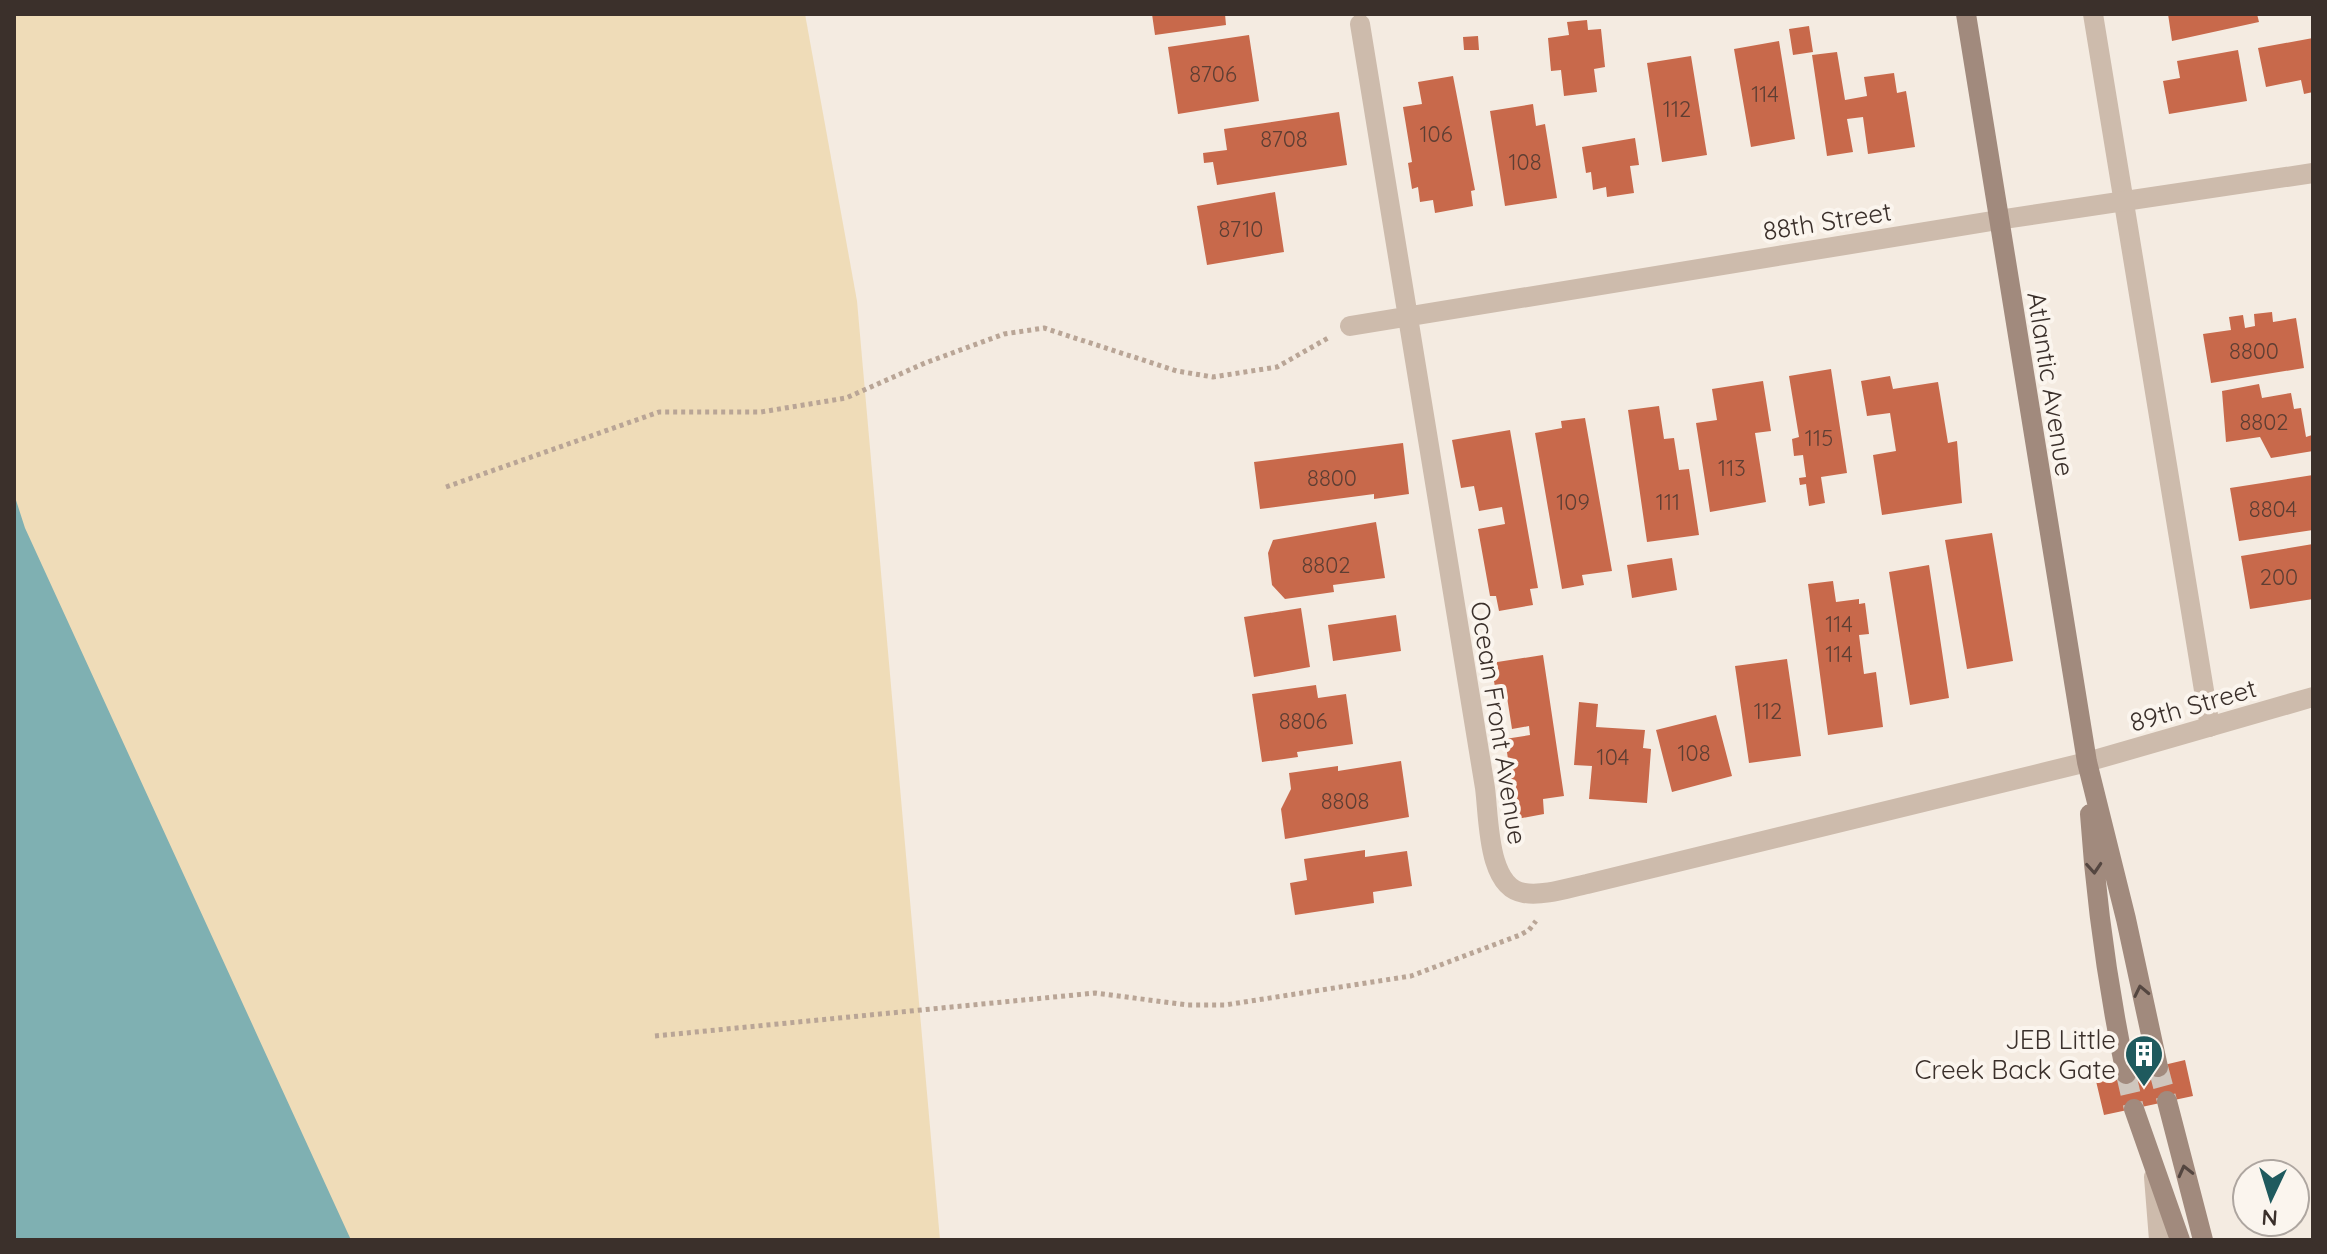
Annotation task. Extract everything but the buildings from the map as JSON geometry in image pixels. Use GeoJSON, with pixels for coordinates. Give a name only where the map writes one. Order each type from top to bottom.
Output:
{"type":"FeatureCollection","features":[{"type":"Feature","properties":{"kind":"street","name":"Atlantic Avenue"},"geometry":{"type":"LineString","coordinates":[[1966,14],[2087,762],[2158,1067]]}},
{"type":"Feature","properties":{"kind":"street"},"geometry":{"type":"LineString","coordinates":[[2093,14],[2210,727]]}},
{"type":"Feature","properties":{"kind":"street","name":"Ocean Front Avenue"},"geometry":{"type":"LineString","coordinates":[[1360,24],[1485,788],[1494,860],[1506,884],[1524,893],[1536,892]]}},
{"type":"Feature","properties":{"kind":"street","name":"88th Street"},"geometry":{"type":"LineString","coordinates":[[1350,326],[1998,220],[2313,173]]}},
{"type":"Feature","properties":{"kind":"street","name":"89th Street"},"geometry":{"type":"LineString","coordinates":[[2087,762],[2313,697]]}},
{"type":"Feature","properties":{"kind":"street","name":"Atlantic Avenue"},"geometry":{"type":"LineString","coordinates":[[2087,762],[2095,888],[2115,1024],[2126,1074]]}},
{"type":"Feature","properties":{"kind":"street"},"geometry":{"type":"LineString","coordinates":[[1536,892],[1587,884],[2087,762]]}},
{"type":"Feature","properties":{"kind":"street"},"geometry":{"type":"LineString","coordinates":[[2167,1101],[2203,1240]]}},
{"type":"Feature","properties":{"kind":"street"},"geometry":{"type":"LineString","coordinates":[[2134,1109],[2180,1240]]}},
{"type":"Feature","properties":{"kind":"street"},"geometry":{"type":"LineString","coordinates":[[2146,1240],[2152,1157]]}},
{"type":"Feature","properties":{"kind":"street"},"geometry":{"type":"LineString","coordinates":[[2152,1157],[2159,1240]]}},
{"type":"Feature","properties":{"kind":"path"},"geometry":{"type":"LineString","coordinates":[[446,487],[659,412],[761,412],[846,398],[925,363],[1004,334],[1044,328],[1177,371],[1213,377],[1277,367],[1350,326]]}},
{"type":"Feature","properties":{"kind":"path"},"geometry":{"type":"LineString","coordinates":[[655,1036],[1095,993],[1188,1005],[1225,1005],[1411,976],[1529,930],[1537,917],[1536,892]]}},
{"type":"Feature","properties":{"kind":"sand"},"geometry":{"type":"Polygon","coordinates":[[[14,14],[805,14],[857,301],[940,1240],[14,1240],[14,14]]]}},
{"type":"Feature","properties":{"kind":"water"},"geometry":{"type":"Polygon","coordinates":[[[14,494],[25,528],[351,1240],[14,1240],[14,494]]]}},
{"type":"Feature","properties":{"kind":"tunnel"},"geometry":{"type":"LineString","coordinates":[[2158,1067],[2167,1101]]}},
{"type":"Feature","properties":{"kind":"tunnel"},"geometry":{"type":"LineString","coordinates":[[2126,1074],[2134,1109]]}},
{"type":"Feature","properties":{"kind":"place","name":"JEB Little Creek Back Gate"},"geometry":{"type":"Point","coordinates":[2144,1088]}}]}
